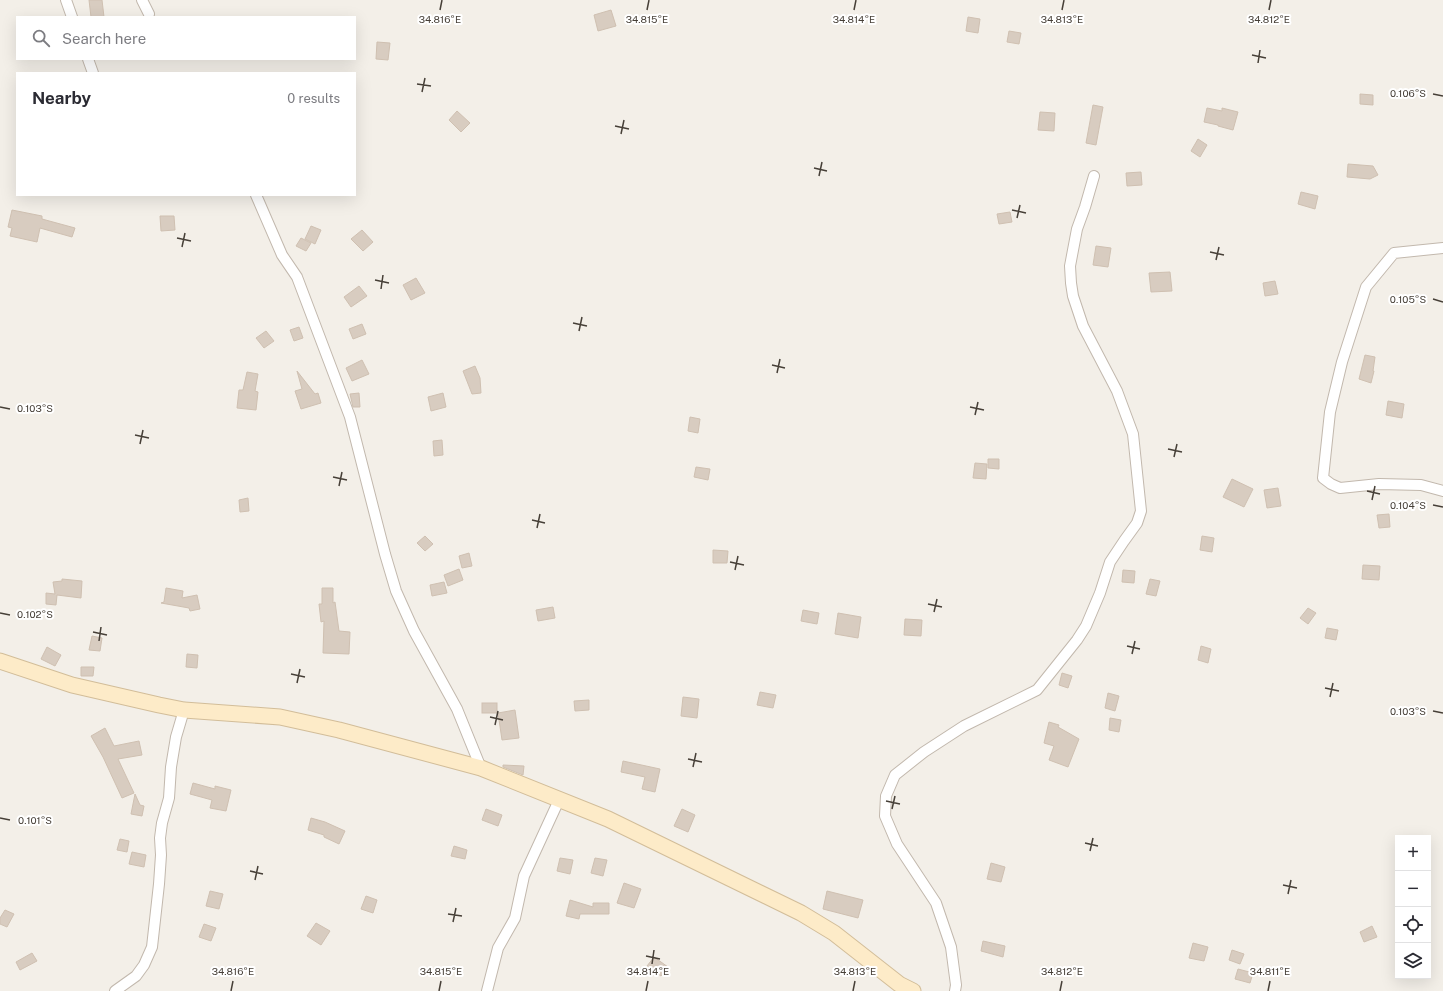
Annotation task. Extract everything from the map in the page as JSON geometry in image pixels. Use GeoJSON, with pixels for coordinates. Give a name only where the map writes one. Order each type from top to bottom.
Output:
{"type":"FeatureCollection","features":[{"type":"Feature","properties":{"kind":"street"},"geometry":{"type":"LineString","coordinates":[[66,0],[72,16]]}},
{"type":"Feature","properties":{"kind":"street"},"geometry":{"type":"LineString","coordinates":[[142,0],[148,14]]}},
{"type":"Feature","properties":{"kind":"street"},"geometry":{"type":"LineString","coordinates":[[88,60],[93,72]]}},
{"type":"Feature","properties":{"kind":"street"},"geometry":{"type":"LineString","coordinates":[[955,991],[956,985],[951,948],[936,903],[897,844],[885,816],[886,796],[895,775],[924,752],[964,726],[1037,690],[1078,640],[1086,626],[1100,593],[1110,562],[1137,522],[1142,511],[1132,434],[1117,390],[1083,326],[1073,296],[1071,283],[1070,266],[1077,229],[1094,176]]}},
{"type":"Feature","properties":{"kind":"street"},"geometry":{"type":"LineString","coordinates":[[256,196],[282,255],[297,277],[350,417],[396,592],[414,631],[457,709],[481,768]]}},
{"type":"Feature","properties":{"kind":"street"},"geometry":{"type":"LineString","coordinates":[[1443,248],[1394,253],[1366,287],[1342,362],[1330,412],[1323,478],[1340,488],[1378,484],[1421,485],[1443,491]]}},
{"type":"Feature","properties":{"kind":"street"},"geometry":{"type":"LineString","coordinates":[[3,664],[72,684],[184,710],[280,717],[339,730],[481,768],[608,819],[801,913],[834,933],[899,984],[913,991]]}},
{"type":"Feature","properties":{"kind":"street"},"geometry":{"type":"LineString","coordinates":[[115,991],[136,976],[144,965],[152,947],[159,884],[161,855],[160,838],[162,823],[169,798],[171,767],[176,737],[184,710]]}},
{"type":"Feature","properties":{"kind":"street"},"geometry":{"type":"LineString","coordinates":[[487,991],[498,948],[515,918],[524,876],[559,800]]}},
{"type":"Feature","properties":{"kind":"building"},"geometry":{"type":"Polygon","coordinates":[[[89,0],[102,0],[104,16],[91,16],[89,0]]]}},
{"type":"Feature","properties":{"kind":"building"},"geometry":{"type":"Polygon","coordinates":[[[611,10],[616,26],[598,31],[594,15],[611,10]]]}},
{"type":"Feature","properties":{"kind":"building"},"geometry":{"type":"Polygon","coordinates":[[[968,17],[980,19],[978,33],[966,31],[968,17]]]}},
{"type":"Feature","properties":{"kind":"building"},"geometry":{"type":"Polygon","coordinates":[[[1009,31],[1021,33],[1019,44],[1007,42],[1009,31]]]}},
{"type":"Feature","properties":{"kind":"building"},"geometry":{"type":"Polygon","coordinates":[[[377,42],[390,43],[388,60],[376,59],[377,42]]]}},
{"type":"Feature","properties":{"kind":"building"},"geometry":{"type":"Polygon","coordinates":[[[1360,94],[1373,95],[1373,105],[1360,104],[1360,94]]]}},
{"type":"Feature","properties":{"kind":"building"},"geometry":{"type":"Polygon","coordinates":[[[1093,105],[1103,107],[1096,145],[1086,143],[1093,105]]]}},
{"type":"Feature","properties":{"kind":"building"},"geometry":{"type":"Polygon","coordinates":[[[1207,108],[1222,111],[1222,108],[1238,112],[1233,130],[1204,122],[1207,108]]]}},
{"type":"Feature","properties":{"kind":"building"},"geometry":{"type":"Polygon","coordinates":[[[457,111],[470,123],[461,132],[449,120],[457,111]]]}},
{"type":"Feature","properties":{"kind":"building"},"geometry":{"type":"Polygon","coordinates":[[[1040,112],[1055,113],[1054,131],[1038,130],[1040,112]]]}},
{"type":"Feature","properties":{"kind":"building"},"geometry":{"type":"Polygon","coordinates":[[[1198,139],[1207,145],[1200,157],[1191,151],[1198,139]]]}},
{"type":"Feature","properties":{"kind":"building"},"geometry":{"type":"Polygon","coordinates":[[[1348,164],[1373,166],[1378,175],[1370,179],[1347,177],[1348,164]]]}},
{"type":"Feature","properties":{"kind":"building"},"geometry":{"type":"Polygon","coordinates":[[[1141,172],[1142,185],[1127,186],[1126,173],[1141,172]]]}},
{"type":"Feature","properties":{"kind":"building"},"geometry":{"type":"Polygon","coordinates":[[[1301,192],[1318,196],[1315,209],[1298,204],[1301,192]]]}},
{"type":"Feature","properties":{"kind":"building"},"geometry":{"type":"Polygon","coordinates":[[[12,210],[42,216],[42,219],[75,228],[72,237],[40,228],[37,242],[10,236],[12,228],[8,227],[12,210]]]}},
{"type":"Feature","properties":{"kind":"building"},"geometry":{"type":"Polygon","coordinates":[[[1010,212],[1012,222],[999,224],[997,214],[1010,212]]]}},
{"type":"Feature","properties":{"kind":"building"},"geometry":{"type":"Polygon","coordinates":[[[160,216],[174,216],[175,230],[161,231],[160,216]]]}},
{"type":"Feature","properties":{"kind":"building"},"geometry":{"type":"Polygon","coordinates":[[[311,226],[321,230],[315,244],[305,239],[311,226]]]}},
{"type":"Feature","properties":{"kind":"building"},"geometry":{"type":"Polygon","coordinates":[[[362,230],[373,242],[363,251],[351,239],[362,230]]]}},
{"type":"Feature","properties":{"kind":"building"},"geometry":{"type":"Polygon","coordinates":[[[301,238],[311,243],[306,251],[296,246],[301,238]]]}},
{"type":"Feature","properties":{"kind":"building"},"geometry":{"type":"Polygon","coordinates":[[[1096,246],[1111,248],[1108,267],[1093,265],[1096,246]]]}},
{"type":"Feature","properties":{"kind":"building"},"geometry":{"type":"Polygon","coordinates":[[[1170,272],[1172,291],[1151,292],[1149,273],[1170,272]]]}},
{"type":"Feature","properties":{"kind":"building"},"geometry":{"type":"Polygon","coordinates":[[[416,278],[425,293],[411,300],[403,285],[416,278]]]}},
{"type":"Feature","properties":{"kind":"building"},"geometry":{"type":"Polygon","coordinates":[[[1275,281],[1278,294],[1265,296],[1263,283],[1275,281]]]}},
{"type":"Feature","properties":{"kind":"building"},"geometry":{"type":"Polygon","coordinates":[[[359,286],[367,296],[351,307],[344,297],[359,286]]]}},
{"type":"Feature","properties":{"kind":"building"},"geometry":{"type":"Polygon","coordinates":[[[362,324],[366,334],[353,339],[349,329],[362,324]]]}},
{"type":"Feature","properties":{"kind":"building"},"geometry":{"type":"Polygon","coordinates":[[[299,327],[303,338],[294,341],[290,330],[299,327]]]}},
{"type":"Feature","properties":{"kind":"building"},"geometry":{"type":"Polygon","coordinates":[[[266,331],[274,341],[264,348],[256,338],[266,331]]]}},
{"type":"Feature","properties":{"kind":"building"},"geometry":{"type":"Polygon","coordinates":[[[1365,355],[1375,357],[1371,383],[1359,379],[1365,355]]]}},
{"type":"Feature","properties":{"kind":"building"},"geometry":{"type":"Polygon","coordinates":[[[362,360],[369,374],[352,381],[346,368],[362,360]]]}},
{"type":"Feature","properties":{"kind":"building"},"geometry":{"type":"Polygon","coordinates":[[[475,366],[480,378],[481,393],[472,394],[463,371],[475,366]]]}},
{"type":"Feature","properties":{"kind":"building"},"geometry":{"type":"Polygon","coordinates":[[[297,371],[315,394],[318,393],[321,403],[301,409],[295,391],[302,389],[297,371]]]}},
{"type":"Feature","properties":{"kind":"building"},"geometry":{"type":"Polygon","coordinates":[[[247,372],[258,374],[255,391],[258,392],[256,410],[237,408],[239,390],[243,390],[247,372]]]}},
{"type":"Feature","properties":{"kind":"building"},"geometry":{"type":"Polygon","coordinates":[[[359,393],[360,407],[353,407],[350,394],[359,393]]]}},
{"type":"Feature","properties":{"kind":"building"},"geometry":{"type":"Polygon","coordinates":[[[443,393],[446,407],[431,411],[428,397],[443,393]]]}},
{"type":"Feature","properties":{"kind":"building"},"geometry":{"type":"Polygon","coordinates":[[[1388,401],[1404,404],[1402,418],[1386,415],[1388,401]]]}},
{"type":"Feature","properties":{"kind":"building"},"geometry":{"type":"Polygon","coordinates":[[[690,417],[700,419],[698,433],[688,431],[690,417]]]}},
{"type":"Feature","properties":{"kind":"building"},"geometry":{"type":"Polygon","coordinates":[[[442,440],[443,455],[434,456],[433,441],[442,440]]]}},
{"type":"Feature","properties":{"kind":"building"},"geometry":{"type":"Polygon","coordinates":[[[988,459],[999,459],[999,469],[988,468],[988,459]]]}},
{"type":"Feature","properties":{"kind":"building"},"geometry":{"type":"Polygon","coordinates":[[[975,463],[987,464],[986,479],[973,478],[975,463]]]}},
{"type":"Feature","properties":{"kind":"building"},"geometry":{"type":"Polygon","coordinates":[[[696,467],[710,469],[708,480],[694,477],[696,467]]]}},
{"type":"Feature","properties":{"kind":"building"},"geometry":{"type":"Polygon","coordinates":[[[1232,479],[1253,489],[1244,507],[1223,497],[1232,479]]]}},
{"type":"Feature","properties":{"kind":"building"},"geometry":{"type":"Polygon","coordinates":[[[1278,488],[1281,506],[1267,508],[1264,490],[1278,488]]]}},
{"type":"Feature","properties":{"kind":"building"},"geometry":{"type":"Polygon","coordinates":[[[248,498],[249,511],[240,512],[239,500],[248,498]]]}},
{"type":"Feature","properties":{"kind":"building"},"geometry":{"type":"Polygon","coordinates":[[[1389,514],[1390,527],[1379,528],[1377,515],[1389,514]]]}},
{"type":"Feature","properties":{"kind":"building"},"geometry":{"type":"Polygon","coordinates":[[[425,536],[433,544],[425,551],[417,543],[425,536]]]}},
{"type":"Feature","properties":{"kind":"building"},"geometry":{"type":"Polygon","coordinates":[[[1202,536],[1214,538],[1212,552],[1200,550],[1202,536]]]}},
{"type":"Feature","properties":{"kind":"building"},"geometry":{"type":"Polygon","coordinates":[[[713,550],[728,551],[727,563],[713,563],[713,550]]]}},
{"type":"Feature","properties":{"kind":"building"},"geometry":{"type":"Polygon","coordinates":[[[469,553],[472,566],[462,568],[459,556],[469,553]]]}},
{"type":"Feature","properties":{"kind":"building"},"geometry":{"type":"Polygon","coordinates":[[[1363,565],[1380,566],[1379,580],[1362,579],[1363,565]]]}},
{"type":"Feature","properties":{"kind":"building"},"geometry":{"type":"Polygon","coordinates":[[[459,569],[463,580],[448,586],[444,575],[459,569]]]}},
{"type":"Feature","properties":{"kind":"building"},"geometry":{"type":"Polygon","coordinates":[[[1123,570],[1135,571],[1134,583],[1122,582],[1123,570]]]}},
{"type":"Feature","properties":{"kind":"building"},"geometry":{"type":"Polygon","coordinates":[[[62,579],[82,581],[81,598],[57,595],[56,605],[46,604],[46,593],[55,594],[53,582],[62,581],[62,579]]]}},
{"type":"Feature","properties":{"kind":"building"},"geometry":{"type":"Polygon","coordinates":[[[1150,579],[1160,581],[1156,596],[1146,594],[1150,579]]]}},
{"type":"Feature","properties":{"kind":"building"},"geometry":{"type":"Polygon","coordinates":[[[444,582],[447,593],[432,596],[430,585],[444,582]]]}},
{"type":"Feature","properties":{"kind":"building"},"geometry":{"type":"Polygon","coordinates":[[[166,588],[183,591],[182,598],[197,595],[200,609],[190,611],[189,608],[161,603],[164,602],[166,588]]]}},
{"type":"Feature","properties":{"kind":"building"},"geometry":{"type":"Polygon","coordinates":[[[322,588],[333,588],[333,603],[335,602],[339,631],[350,632],[349,654],[323,653],[324,621],[321,622],[319,604],[322,604],[322,588]]]}},
{"type":"Feature","properties":{"kind":"building"},"geometry":{"type":"Polygon","coordinates":[[[553,607],[555,618],[538,621],[536,610],[553,607]]]}},
{"type":"Feature","properties":{"kind":"building"},"geometry":{"type":"Polygon","coordinates":[[[1308,608],[1316,613],[1308,624],[1300,618],[1308,608]]]}},
{"type":"Feature","properties":{"kind":"building"},"geometry":{"type":"Polygon","coordinates":[[[803,610],[819,613],[817,624],[801,621],[803,610]]]}},
{"type":"Feature","properties":{"kind":"building"},"geometry":{"type":"Polygon","coordinates":[[[838,613],[861,617],[858,638],[835,634],[838,613]]]}},
{"type":"Feature","properties":{"kind":"building"},"geometry":{"type":"Polygon","coordinates":[[[905,619],[922,620],[921,636],[904,635],[905,619]]]}},
{"type":"Feature","properties":{"kind":"building"},"geometry":{"type":"Polygon","coordinates":[[[1327,628],[1338,630],[1336,640],[1325,638],[1327,628]]]}},
{"type":"Feature","properties":{"kind":"building"},"geometry":{"type":"Polygon","coordinates":[[[92,636],[102,638],[100,651],[89,650],[92,636]]]}},
{"type":"Feature","properties":{"kind":"building"},"geometry":{"type":"Polygon","coordinates":[[[1201,646],[1211,649],[1208,663],[1198,660],[1201,646]]]}},
{"type":"Feature","properties":{"kind":"building"},"geometry":{"type":"Polygon","coordinates":[[[47,647],[61,655],[55,666],[41,659],[47,647]]]}},
{"type":"Feature","properties":{"kind":"building"},"geometry":{"type":"Polygon","coordinates":[[[187,654],[198,655],[197,668],[186,667],[187,654]]]}},
{"type":"Feature","properties":{"kind":"building"},"geometry":{"type":"Polygon","coordinates":[[[81,667],[94,667],[93,676],[81,676],[81,667]]]}},
{"type":"Feature","properties":{"kind":"building"},"geometry":{"type":"Polygon","coordinates":[[[1062,673],[1072,676],[1068,688],[1059,685],[1062,673]]]}},
{"type":"Feature","properties":{"kind":"building"},"geometry":{"type":"Polygon","coordinates":[[[760,692],[776,695],[773,708],[757,705],[760,692]]]}},
{"type":"Feature","properties":{"kind":"building"},"geometry":{"type":"Polygon","coordinates":[[[1108,693],[1119,696],[1115,711],[1105,708],[1108,693]]]}},
{"type":"Feature","properties":{"kind":"building"},"geometry":{"type":"Polygon","coordinates":[[[683,697],[699,699],[697,718],[681,716],[683,697]]]}},
{"type":"Feature","properties":{"kind":"building"},"geometry":{"type":"Polygon","coordinates":[[[589,700],[589,710],[575,711],[574,701],[589,700]]]}},
{"type":"Feature","properties":{"kind":"building"},"geometry":{"type":"Polygon","coordinates":[[[482,703],[497,703],[497,713],[482,713],[482,703]]]}},
{"type":"Feature","properties":{"kind":"building"},"geometry":{"type":"Polygon","coordinates":[[[515,710],[519,738],[502,740],[498,713],[515,710]]]}},
{"type":"Feature","properties":{"kind":"building"},"geometry":{"type":"Polygon","coordinates":[[[1110,718],[1121,720],[1119,732],[1109,730],[1110,718]]]}},
{"type":"Feature","properties":{"kind":"building"},"geometry":{"type":"Polygon","coordinates":[[[1049,722],[1059,725],[1058,727],[1079,739],[1068,767],[1049,760],[1054,746],[1044,743],[1049,722]]]}},
{"type":"Feature","properties":{"kind":"building"},"geometry":{"type":"Polygon","coordinates":[[[105,728],[114,746],[139,741],[142,755],[118,759],[134,793],[122,798],[103,757],[91,736],[105,728]]]}},
{"type":"Feature","properties":{"kind":"building"},"geometry":{"type":"Polygon","coordinates":[[[623,761],[660,769],[655,792],[642,789],[645,777],[621,772],[623,761]]]}},
{"type":"Feature","properties":{"kind":"building"},"geometry":{"type":"Polygon","coordinates":[[[503,765],[524,766],[523,775],[503,767],[503,765]]]}},
{"type":"Feature","properties":{"kind":"building"},"geometry":{"type":"Polygon","coordinates":[[[193,783],[215,789],[215,786],[231,790],[226,811],[210,808],[212,800],[190,794],[193,783]]]}},
{"type":"Feature","properties":{"kind":"building"},"geometry":{"type":"Polygon","coordinates":[[[135,794],[140,805],[144,806],[142,816],[131,814],[135,794]]]}},
{"type":"Feature","properties":{"kind":"building"},"geometry":{"type":"Polygon","coordinates":[[[486,809],[502,815],[498,826],[482,820],[486,809]]]}},
{"type":"Feature","properties":{"kind":"building"},"geometry":{"type":"Polygon","coordinates":[[[682,809],[695,815],[688,832],[674,826],[682,809]]]}},
{"type":"Feature","properties":{"kind":"building"},"geometry":{"type":"Polygon","coordinates":[[[311,818],[325,822],[345,831],[339,844],[324,837],[324,835],[308,830],[311,818]]]}},
{"type":"Feature","properties":{"kind":"building"},"geometry":{"type":"Polygon","coordinates":[[[120,839],[129,841],[127,852],[117,850],[120,839]]]}},
{"type":"Feature","properties":{"kind":"building"},"geometry":{"type":"Polygon","coordinates":[[[454,846],[467,850],[465,859],[451,856],[454,846]]]}},
{"type":"Feature","properties":{"kind":"building"},"geometry":{"type":"Polygon","coordinates":[[[132,852],[146,855],[144,867],[129,864],[132,852]]]}},
{"type":"Feature","properties":{"kind":"building"},"geometry":{"type":"Polygon","coordinates":[[[560,858],[573,860],[570,874],[557,871],[560,858]]]}},
{"type":"Feature","properties":{"kind":"building"},"geometry":{"type":"Polygon","coordinates":[[[595,858],[607,860],[603,876],[591,873],[595,858]]]}},
{"type":"Feature","properties":{"kind":"building"},"geometry":{"type":"Polygon","coordinates":[[[991,863],[1005,867],[1001,882],[987,879],[991,863]]]}},
{"type":"Feature","properties":{"kind":"building"},"geometry":{"type":"Polygon","coordinates":[[[624,883],[641,889],[634,908],[617,903],[624,883]]]}},
{"type":"Feature","properties":{"kind":"building"},"geometry":{"type":"Polygon","coordinates":[[[210,891],[223,894],[219,909],[206,906],[210,891]]]}},
{"type":"Feature","properties":{"kind":"building"},"geometry":{"type":"Polygon","coordinates":[[[827,891],[863,900],[858,918],[823,909],[827,891]]]}},
{"type":"Feature","properties":{"kind":"building"},"geometry":{"type":"Polygon","coordinates":[[[366,896],[377,900],[373,913],[361,909],[366,896]]]}},
{"type":"Feature","properties":{"kind":"building"},"geometry":{"type":"Polygon","coordinates":[[[570,900],[593,907],[593,903],[609,903],[609,914],[580,914],[579,919],[566,916],[570,900]]]}},
{"type":"Feature","properties":{"kind":"building"},"geometry":{"type":"Polygon","coordinates":[[[5,910],[14,914],[7,927],[0,924],[0,918],[5,910]]]}},
{"type":"Feature","properties":{"kind":"building"},"geometry":{"type":"Polygon","coordinates":[[[316,923],[330,931],[321,945],[307,936],[316,923]]]}},
{"type":"Feature","properties":{"kind":"building"},"geometry":{"type":"Polygon","coordinates":[[[204,924],[216,928],[211,941],[199,937],[204,924]]]}},
{"type":"Feature","properties":{"kind":"building"},"geometry":{"type":"Polygon","coordinates":[[[1372,926],[1377,937],[1364,942],[1360,932],[1372,926]]]}},
{"type":"Feature","properties":{"kind":"building"},"geometry":{"type":"Polygon","coordinates":[[[983,941],[1005,946],[1003,957],[981,951],[983,941]]]}},
{"type":"Feature","properties":{"kind":"building"},"geometry":{"type":"Polygon","coordinates":[[[1193,943],[1208,947],[1204,961],[1189,958],[1193,943]]]}},
{"type":"Feature","properties":{"kind":"building"},"geometry":{"type":"Polygon","coordinates":[[[1232,950],[1244,954],[1240,964],[1229,960],[1232,950]]]}},
{"type":"Feature","properties":{"kind":"building"},"geometry":{"type":"Polygon","coordinates":[[[32,953],[37,961],[20,970],[16,962],[32,953]]]}},
{"type":"Feature","properties":{"kind":"building"},"geometry":{"type":"Polygon","coordinates":[[[654,957],[668,967],[661,976],[647,966],[654,957]]]}},
{"type":"Feature","properties":{"kind":"building"},"geometry":{"type":"Polygon","coordinates":[[[1238,969],[1253,973],[1250,983],[1235,979],[1238,969]]]}}]}
